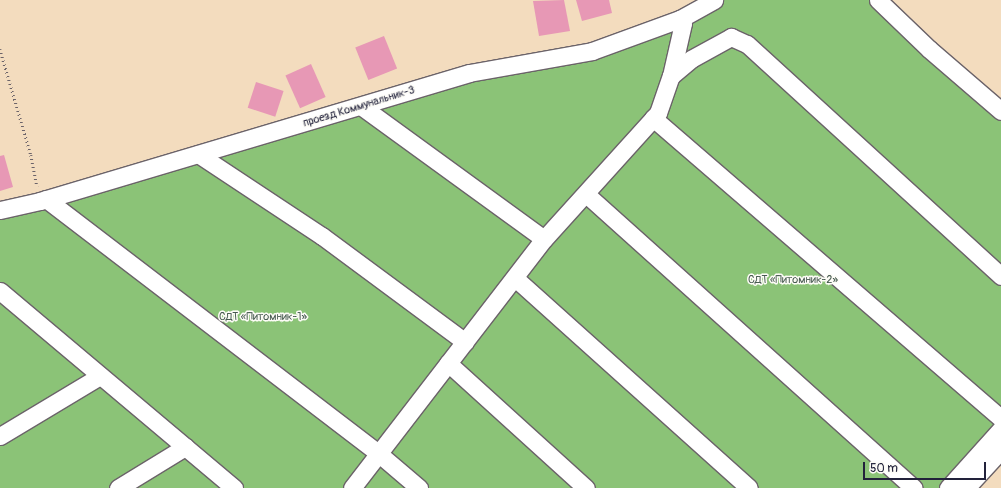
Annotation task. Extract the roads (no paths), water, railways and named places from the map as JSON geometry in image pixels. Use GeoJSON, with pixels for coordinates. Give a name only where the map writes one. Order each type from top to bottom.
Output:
{"type":"FeatureCollection","features":[{"type":"Feature","properties":{"kind":"street","name":"проезд Коммунальник-3"},"geometry":{"type":"LineString","coordinates":[[0,210],[43,200],[469,73],[592,51],[680,19],[714,0]]}},
{"type":"Feature","properties":{"kind":"street"},"geometry":{"type":"LineString","coordinates":[[878,0],[929,49],[1001,111]]}},
{"type":"Feature","properties":{"kind":"street"},"geometry":{"type":"LineString","coordinates":[[352,488],[544,239],[658,113],[670,76],[683,23],[680,19]]}},
{"type":"Feature","properties":{"kind":"street"},"geometry":{"type":"LineString","coordinates":[[670,76],[691,59],[731,37],[747,44],[1001,276]]}},
{"type":"Feature","properties":{"kind":"street"},"geometry":{"type":"LineString","coordinates":[[361,106],[544,239]]}},
{"type":"Feature","properties":{"kind":"street"},"geometry":{"type":"LineString","coordinates":[[653,118],[1001,418]]}},
{"type":"Feature","properties":{"kind":"street"},"geometry":{"type":"LineString","coordinates":[[198,154],[322,236],[465,342]]}},
{"type":"Feature","properties":{"kind":"street"},"geometry":{"type":"LineString","coordinates":[[586,194],[914,488]]}},
{"type":"Feature","properties":{"kind":"street"},"geometry":{"type":"LineString","coordinates":[[43,200],[378,453],[419,488]]}},
{"type":"Feature","properties":{"kind":"street"},"geometry":{"type":"LineString","coordinates":[[515,278],[749,488]]}},
{"type":"Feature","properties":{"kind":"street"},"geometry":{"type":"LineString","coordinates":[[2,297],[100,376],[234,488]]}},
{"type":"Feature","properties":{"kind":"street"},"geometry":{"type":"LineString","coordinates":[[448,363],[586,488]]}},
{"type":"Feature","properties":{"kind":"street"},"geometry":{"type":"LineString","coordinates":[[0,436],[100,376]]}},
{"type":"Feature","properties":{"kind":"street"},"geometry":{"type":"LineString","coordinates":[[948,488],[1001,428]]}},
{"type":"Feature","properties":{"kind":"street"},"geometry":{"type":"LineString","coordinates":[[118,488],[186,447]]}},
{"type":"Feature","properties":{"kind":"street"},"geometry":{"type":"LineString","coordinates":[[966,488],[1001,450]]}},
{"type":"Feature","properties":{"kind":"park label","name":"СДТ «Питомник-2»"},"geometry":{"type":"Point","coordinates":[793,280]}},
{"type":"Feature","properties":{"kind":"park label","name":"СДТ «Питомник-1»"},"geometry":{"type":"Point","coordinates":[263,317]}}]}
